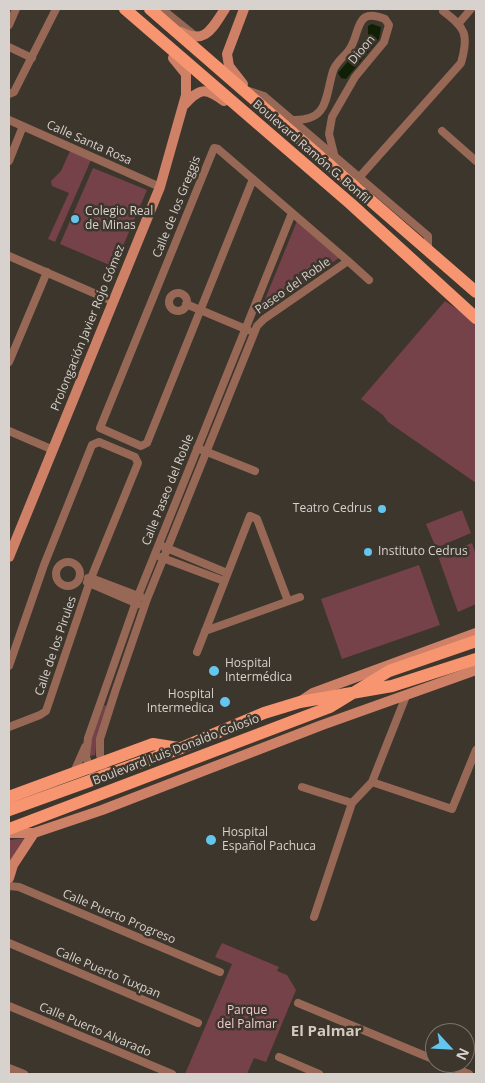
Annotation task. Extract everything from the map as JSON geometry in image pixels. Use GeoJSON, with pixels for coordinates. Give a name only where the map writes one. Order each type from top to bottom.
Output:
{"type":"FeatureCollection","features":[{"type":"Feature","properties":{"kind":"main road","name":"Boulevard Ramón G. Bonfil"},"geometry":{"type":"LineString","coordinates":[[125,9],[350,204],[476,318]]}},
{"type":"Feature","properties":{"kind":"main road","name":"Boulevard Ramón G. Bonfil"},"geometry":{"type":"LineString","coordinates":[[150,9],[356,182],[408,232],[476,292]]}},
{"type":"Feature","properties":{"kind":"main road"},"geometry":{"type":"LineString","coordinates":[[350,204],[366,214],[398,241],[407,239],[408,232]]}},
{"type":"Feature","properties":{"kind":"main road"},"geometry":{"type":"LineString","coordinates":[[428,250],[418,248],[414,250],[412,255],[414,261],[435,272],[476,308]]}},
{"type":"Feature","properties":{"kind":"main road","name":"Boulevard Luis Donaldo Colosio"},"geometry":{"type":"LineString","coordinates":[[9,831],[330,707],[390,671],[476,640]]}},
{"type":"Feature","properties":{"kind":"main road","name":"Boulevard Luis Donaldo Colosio"},"geometry":{"type":"LineString","coordinates":[[9,810],[181,748],[264,712],[300,702],[392,686],[476,659]]}},
{"type":"Feature","properties":{"kind":"main road"},"geometry":{"type":"LineString","coordinates":[[9,796],[153,744],[181,748]]}},
{"type":"Feature","properties":{"kind":"street"},"geometry":{"type":"LineString","coordinates":[[9,24],[16,9]]}},
{"type":"Feature","properties":{"kind":"street"},"geometry":{"type":"LineString","coordinates":[[10,94],[32,58],[56,9]]}},
{"type":"Feature","properties":{"kind":"street"},"geometry":{"type":"LineString","coordinates":[[162,9],[197,37]]}},
{"type":"Feature","properties":{"kind":"street"},"geometry":{"type":"LineString","coordinates":[[174,29],[192,38],[202,36],[212,29],[225,9]]}},
{"type":"Feature","properties":{"kind":"street"},"geometry":{"type":"LineString","coordinates":[[244,9],[227,54],[229,66],[243,82],[245,90]]}},
{"type":"Feature","properties":{"kind":"street"},"geometry":{"type":"LineString","coordinates":[[356,182],[461,63],[466,43],[459,23],[443,11],[444,9]]}},
{"type":"Feature","properties":{"kind":"street"},"geometry":{"type":"LineString","coordinates":[[459,23],[471,9]]}},
{"type":"Feature","properties":{"kind":"street","name":"Dioon"},"geometry":{"type":"LineString","coordinates":[[321,110],[334,68],[354,42],[357,26],[362,19],[370,16],[385,19],[389,25],[384,42],[355,77],[332,117],[329,134],[335,158]]}},
{"type":"Feature","properties":{"kind":"street","name":"Prolongación Javier Rojo Gómez"},"geometry":{"type":"LineString","coordinates":[[9,557],[51,449],[160,187],[164,166],[183,106],[187,84],[184,70],[146,27]]}},
{"type":"Feature","properties":{"kind":"street"},"geometry":{"type":"LineString","coordinates":[[9,47],[32,58]]}},
{"type":"Feature","properties":{"kind":"street"},"geometry":{"type":"LineString","coordinates":[[331,82],[338,91],[346,91]]}},
{"type":"Feature","properties":{"kind":"street","name":"Boulevard Ramón G. Bonfil"},"geometry":{"type":"LineString","coordinates":[[245,90],[264,96],[335,158],[356,182],[428,236],[428,250]]}},
{"type":"Feature","properties":{"kind":"street"},"geometry":{"type":"LineString","coordinates":[[183,106],[200,92],[211,92],[266,131]]}},
{"type":"Feature","properties":{"kind":"street"},"geometry":{"type":"LineString","coordinates":[[293,120],[311,118],[321,110],[332,117]]}},
{"type":"Feature","properties":{"kind":"street","name":"Calle Santa Rosa"},"geometry":{"type":"LineString","coordinates":[[9,120],[160,187]]}},
{"type":"Feature","properties":{"kind":"street"},"geometry":{"type":"LineString","coordinates":[[9,161],[23,126]]}},
{"type":"Feature","properties":{"kind":"street"},"geometry":{"type":"LineString","coordinates":[[442,131],[476,161]]}},
{"type":"Feature","properties":{"kind":"street","name":"Calle de los Greggis"},"geometry":{"type":"LineString","coordinates":[[200,310],[145,446],[100,428],[214,148],[218,149],[292,213]]}},
{"type":"Feature","properties":{"kind":"street"},"geometry":{"type":"LineString","coordinates":[[148,182],[158,176],[164,166]]}},
{"type":"Feature","properties":{"kind":"street"},"geometry":{"type":"LineString","coordinates":[[200,310],[253,179]]}},
{"type":"Feature","properties":{"kind":"street","name":"Paseo del Roble"},"geometry":{"type":"LineString","coordinates":[[292,213],[369,280]]}},
{"type":"Feature","properties":{"kind":"street","name":"Calle Paseo del Roble"},"geometry":{"type":"LineString","coordinates":[[106,776],[95,765],[86,749],[88,738],[136,599],[292,213]]}},
{"type":"Feature","properties":{"kind":"street"},"geometry":{"type":"LineString","coordinates":[[9,256],[112,301]]}},
{"type":"Feature","properties":{"kind":"street","name":"Paseo del Roble"},"geometry":{"type":"LineString","coordinates":[[255,332],[264,319],[348,261]]}},
{"type":"Feature","properties":{"kind":"street"},"geometry":{"type":"LineString","coordinates":[[9,362],[46,272]]}},
{"type":"Feature","properties":{"kind":"street"},"geometry":{"type":"LineString","coordinates":[[154,293],[169,299]]}},
{"type":"Feature","properties":{"kind":"street"},"geometry":{"type":"LineString","coordinates":[[172,294],[181,294],[185,297],[186,304],[181,310],[176,310],[171,308],[169,299],[172,294]]}},
{"type":"Feature","properties":{"kind":"street"},"geometry":{"type":"LineString","coordinates":[[186,304],[255,332]]}},
{"type":"Feature","properties":{"kind":"street","name":"Calle Paseo del Roble"},"geometry":{"type":"LineString","coordinates":[[94,780],[100,739],[146,602],[255,332]]}},
{"type":"Feature","properties":{"kind":"street"},"geometry":{"type":"LineString","coordinates":[[9,431],[51,449]]}},
{"type":"Feature","properties":{"kind":"street","name":"Calle de los Pirules"},"geometry":{"type":"LineString","coordinates":[[9,727],[43,714],[86,580],[138,460],[135,457],[95,442],[92,445],[44,565]]}},
{"type":"Feature","properties":{"kind":"street"},"geometry":{"type":"LineString","coordinates":[[197,448],[255,471]]}},
{"type":"Feature","properties":{"kind":"street"},"geometry":{"type":"LineString","coordinates":[[197,652],[250,516],[257,519],[288,601]]}},
{"type":"Feature","properties":{"kind":"street"},"geometry":{"type":"LineString","coordinates":[[158,544],[227,573]]}},
{"type":"Feature","properties":{"kind":"street"},"geometry":{"type":"LineString","coordinates":[[154,555],[224,582]]}},
{"type":"Feature","properties":{"kind":"street"},"geometry":{"type":"LineString","coordinates":[[191,568],[194,559]]}},
{"type":"Feature","properties":{"kind":"street"},"geometry":{"type":"LineString","coordinates":[[56,569],[65,562],[72,562],[86,580],[146,602]]}},
{"type":"Feature","properties":{"kind":"street"},"geometry":{"type":"LineString","coordinates":[[9,666],[44,565],[56,569]]}},
{"type":"Feature","properties":{"kind":"street"},"geometry":{"type":"LineString","coordinates":[[56,569],[58,581],[64,586],[72,586],[86,580]]}},
{"type":"Feature","properties":{"kind":"street"},"geometry":{"type":"LineString","coordinates":[[205,631],[300,597]]}},
{"type":"Feature","properties":{"kind":"street"},"geometry":{"type":"LineString","coordinates":[[300,702],[313,693],[476,633]]}},
{"type":"Feature","properties":{"kind":"street"},"geometry":{"type":"LineString","coordinates":[[9,831],[34,833],[102,810],[322,725],[476,670]]}},
{"type":"Feature","properties":{"kind":"street"},"geometry":{"type":"LineString","coordinates":[[314,917],[352,803],[372,782],[406,696]]}},
{"type":"Feature","properties":{"kind":"street"},"geometry":{"type":"LineString","coordinates":[[74,772],[88,738]]}},
{"type":"Feature","properties":{"kind":"street"},"geometry":{"type":"LineString","coordinates":[[372,782],[452,810],[476,750]]}},
{"type":"Feature","properties":{"kind":"street"},"geometry":{"type":"LineString","coordinates":[[302,787],[352,803]]}},
{"type":"Feature","properties":{"kind":"street"},"geometry":{"type":"LineString","coordinates":[[9,878],[13,866],[34,833]]}},
{"type":"Feature","properties":{"kind":"street","name":"Calle Puerto Progreso"},"geometry":{"type":"LineString","coordinates":[[9,886],[19,887],[220,972]]}},
{"type":"Feature","properties":{"kind":"street","name":"Calle Puerto Tuxpan"},"geometry":{"type":"LineString","coordinates":[[9,943],[198,1023]]}},
{"type":"Feature","properties":{"kind":"street"},"geometry":{"type":"LineString","coordinates":[[298,1002],[425,1056]]}},
{"type":"Feature","properties":{"kind":"street","name":"Calle Puerto Alvarado"},"geometry":{"type":"LineString","coordinates":[[9,1006],[172,1074]]}},
{"type":"Feature","properties":{"kind":"street"},"geometry":{"type":"LineString","coordinates":[[280,1057],[319,1074]]}},
{"type":"Feature","properties":{"kind":"street"},"geometry":{"type":"LineString","coordinates":[[9,1068],[24,1074]]}},
{"type":"Feature","properties":{"kind":"green space"},"geometry":{"type":"Polygon","coordinates":[[[70,151],[91,160],[55,242],[48,239],[69,193],[52,186],[51,181],[61,171],[70,151]]]}},
{"type":"Feature","properties":{"kind":"green space"},"geometry":{"type":"Polygon","coordinates":[[[93,168],[147,190],[114,267],[60,244],[93,168]]]}},
{"type":"Feature","properties":{"kind":"green space"},"geometry":{"type":"Polygon","coordinates":[[[297,221],[339,258],[259,314],[297,221]]]}},
{"type":"Feature","properties":{"kind":"green space"},"geometry":{"type":"Polygon","coordinates":[[[445,301],[476,322],[476,483],[388,422],[383,415],[361,399],[445,301]]]}},
{"type":"Feature","properties":{"kind":"green space"},"geometry":{"type":"Polygon","coordinates":[[[462,510],[471,533],[436,548],[426,524],[462,510]]]}},
{"type":"Feature","properties":{"kind":"green space"},"geometry":{"type":"Polygon","coordinates":[[[472,543],[476,555],[476,604],[458,612],[438,556],[472,543]]]}},
{"type":"Feature","properties":{"kind":"green space"},"geometry":{"type":"Polygon","coordinates":[[[419,565],[440,625],[342,659],[321,599],[419,565]]]}},
{"type":"Feature","properties":{"kind":"green space"},"geometry":{"type":"Polygon","coordinates":[[[104,705],[107,706],[97,739],[95,755],[90,756],[91,739],[104,705]]]}},
{"type":"Feature","properties":{"kind":"green space"},"geometry":{"type":"Polygon","coordinates":[[[27,838],[9,863],[9,840],[27,838]]]}},
{"type":"Feature","properties":{"kind":"green space","name":"Parque del Palmar"},"geometry":{"type":"Polygon","coordinates":[[[222,943],[279,967],[277,971],[287,975],[296,990],[266,1062],[254,1058],[247,1074],[185,1074],[232,964],[215,957],[222,943]]]}},
{"type":"Feature","properties":{"kind":"shaded area"},"geometry":{"type":"Polygon","coordinates":[[[372,24],[381,27],[379,39],[346,79],[341,78],[338,73],[360,44],[368,41],[368,26],[372,24]]]}},
{"type":"Feature","properties":{"kind":"place","name":"Colegio Real de Minas"},"geometry":{"type":"Point","coordinates":[75,219]}},
{"type":"Feature","properties":{"kind":"place","name":"Teatro Cedrus"},"geometry":{"type":"Point","coordinates":[382,509]}},
{"type":"Feature","properties":{"kind":"place","name":"Instituto Cedrus"},"geometry":{"type":"Point","coordinates":[368,552]}},
{"type":"Feature","properties":{"kind":"place","name":"Hospital Intermédica"},"geometry":{"type":"Point","coordinates":[214,671]}},
{"type":"Feature","properties":{"kind":"place","name":"Hospital Intermedica"},"geometry":{"type":"Point","coordinates":[225,702]}},
{"type":"Feature","properties":{"kind":"place","name":"Hospital Español Pachuca"},"geometry":{"type":"Point","coordinates":[211,840]}},
{"type":"Feature","properties":{"kind":"district","name":"El Palmar"},"geometry":{"type":"Point","coordinates":[326,1032]}}]}
